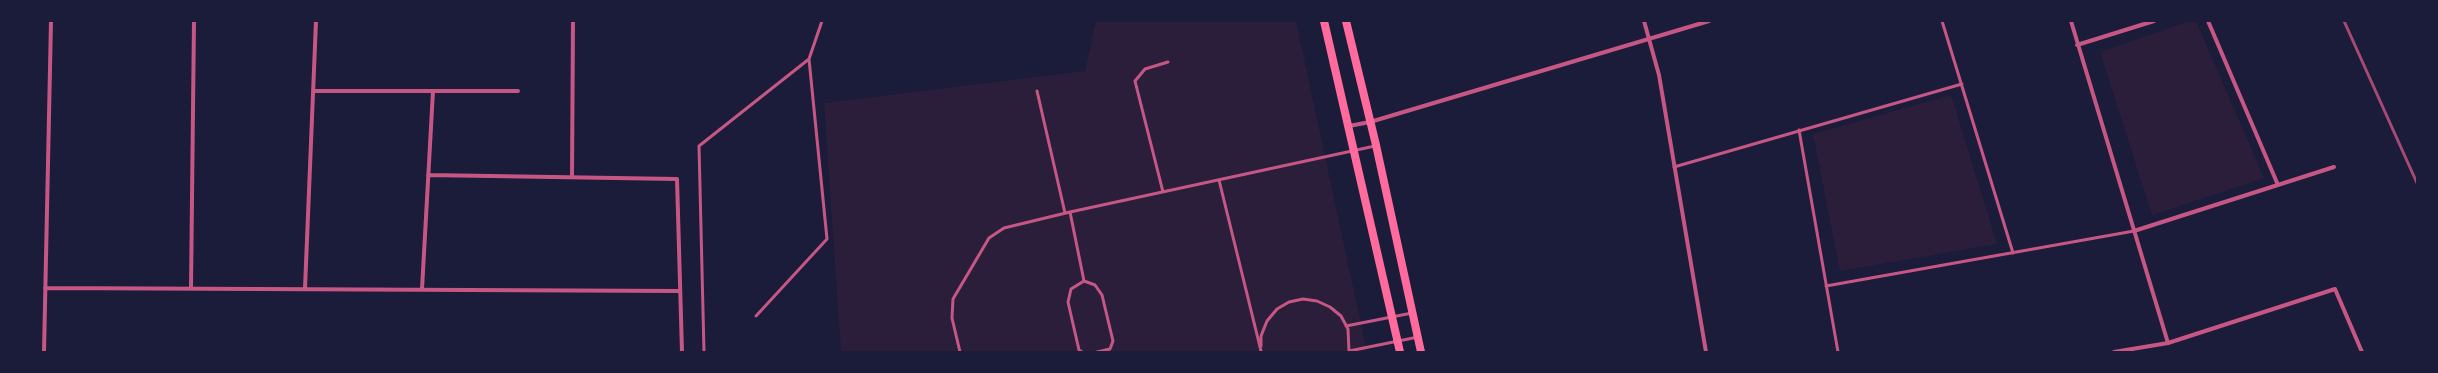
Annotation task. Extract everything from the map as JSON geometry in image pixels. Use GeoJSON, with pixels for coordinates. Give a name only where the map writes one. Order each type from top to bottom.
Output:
{"type":"FeatureCollection","features":[{"type":"Feature","properties":{"kind":"main road"},"geometry":{"type":"LineString","coordinates":[[1324,21],[1393,316],[1400,352]]}},
{"type":"Feature","properties":{"kind":"main road"},"geometry":{"type":"LineString","coordinates":[[1346,21],[1376,145],[1421,352]]}},
{"type":"Feature","properties":{"kind":"street"},"geometry":{"type":"LineString","coordinates":[[44,352],[51,21]]}},
{"type":"Feature","properties":{"kind":"street"},"geometry":{"type":"LineString","coordinates":[[191,288],[194,21]]}},
{"type":"Feature","properties":{"kind":"street"},"geometry":{"type":"LineString","coordinates":[[305,288],[316,21]]}},
{"type":"Feature","properties":{"kind":"street"},"geometry":{"type":"LineString","coordinates":[[572,177],[573,21]]}},
{"type":"Feature","properties":{"kind":"street"},"geometry":{"type":"LineString","coordinates":[[1644,21],[1659,75],[1706,352]]}},
{"type":"Feature","properties":{"kind":"street"},"geometry":{"type":"LineString","coordinates":[[1349,126],[1370,122],[1709,21]]}},
{"type":"Feature","properties":{"kind":"street"},"geometry":{"type":"LineString","coordinates":[[2071,21],[2168,343]]}},
{"type":"Feature","properties":{"kind":"street"},"geometry":{"type":"LineString","coordinates":[[2077,45],[2154,21]]}},
{"type":"Feature","properties":{"kind":"street"},"geometry":{"type":"LineString","coordinates":[[2208,21],[2278,185]]}},
{"type":"Feature","properties":{"kind":"street"},"geometry":{"type":"LineString","coordinates":[[313,91],[518,91]]}},
{"type":"Feature","properties":{"kind":"street"},"geometry":{"type":"LineString","coordinates":[[422,289],[433,91]]}},
{"type":"Feature","properties":{"kind":"street"},"geometry":{"type":"LineString","coordinates":[[2134,231],[2334,167]]}},
{"type":"Feature","properties":{"kind":"street"},"geometry":{"type":"LineString","coordinates":[[428,175],[677,179],[682,352]]}},
{"type":"Feature","properties":{"kind":"street"},"geometry":{"type":"LineString","coordinates":[[45,288],[305,288],[680,291]]}},
{"type":"Feature","properties":{"kind":"street"},"geometry":{"type":"LineString","coordinates":[[2114,352],[2168,343],[2335,289],[2362,352]]}},
{"type":"Feature","properties":{"kind":"lane"},"geometry":{"type":"LineString","coordinates":[[756,316],[827,239],[809,59],[822,21]]}},
{"type":"Feature","properties":{"kind":"lane"},"geometry":{"type":"LineString","coordinates":[[1942,21],[2013,253]]}},
{"type":"Feature","properties":{"kind":"lane"},"geometry":{"type":"LineString","coordinates":[[704,352],[699,146],[809,59]]}},
{"type":"Feature","properties":{"kind":"lane"},"geometry":{"type":"LineString","coordinates":[[1162,192],[1135,82],[1145,69],[1168,62]]}},
{"type":"Feature","properties":{"kind":"lane"},"geometry":{"type":"LineString","coordinates":[[1674,166],[1962,84]]}},
{"type":"Feature","properties":{"kind":"lane"},"geometry":{"type":"LineString","coordinates":[[1037,91],[1065,213]]}},
{"type":"Feature","properties":{"kind":"lane"},"geometry":{"type":"LineString","coordinates":[[1799,130],[1838,352]]}},
{"type":"Feature","properties":{"kind":"lane"},"geometry":{"type":"LineString","coordinates":[[960,352],[952,318],[953,299],[989,238],[1004,228],[1065,213],[1376,145]]}},
{"type":"Feature","properties":{"kind":"lane"},"geometry":{"type":"LineString","coordinates":[[1220,180],[1261,352]]}},
{"type":"Feature","properties":{"kind":"lane"},"geometry":{"type":"LineString","coordinates":[[1070,212],[1084,281]]}},
{"type":"Feature","properties":{"kind":"lane"},"geometry":{"type":"LineString","coordinates":[[1826,286],[2134,231]]}},
{"type":"Feature","properties":{"kind":"lane"},"geometry":{"type":"LineString","coordinates":[[1082,352],[1079,350],[1068,302],[1071,289],[1084,281]]}},
{"type":"Feature","properties":{"kind":"lane"},"geometry":{"type":"LineString","coordinates":[[1084,281],[1096,285],[1102,295],[1113,341],[1110,349],[1097,352]]}},
{"type":"Feature","properties":{"kind":"lane"},"geometry":{"type":"LineString","coordinates":[[1261,352],[1261,336],[1267,321],[1277,310],[1289,302],[1303,299],[1318,301],[1330,307],[1341,316],[1346,326],[1350,343],[1349,352],[1418,337]]}},
{"type":"Feature","properties":{"kind":"lane"},"geometry":{"type":"LineString","coordinates":[[1346,326],[1413,312]]}},
{"type":"Feature","properties":{"kind":"shaded area"},"geometry":{"type":"Polygon","coordinates":[[[1096,21],[1296,21],[1367,352],[841,352],[824,103],[1085,71],[1096,21]]]}},
{"type":"Feature","properties":{"kind":"shaded area"},"geometry":{"type":"Polygon","coordinates":[[[2189,21],[2196,21],[2264,178],[2152,215],[2100,52],[2189,21]]]}},
{"type":"Feature","properties":{"kind":"shaded area"},"geometry":{"type":"Polygon","coordinates":[[[1951,95],[1997,244],[1840,271],[1813,134],[1951,95]]]}},
{"type":"Feature","properties":{"kind":"railway"},"geometry":{"type":"LineString","coordinates":[[2344,21],[2417,183]]}}]}
